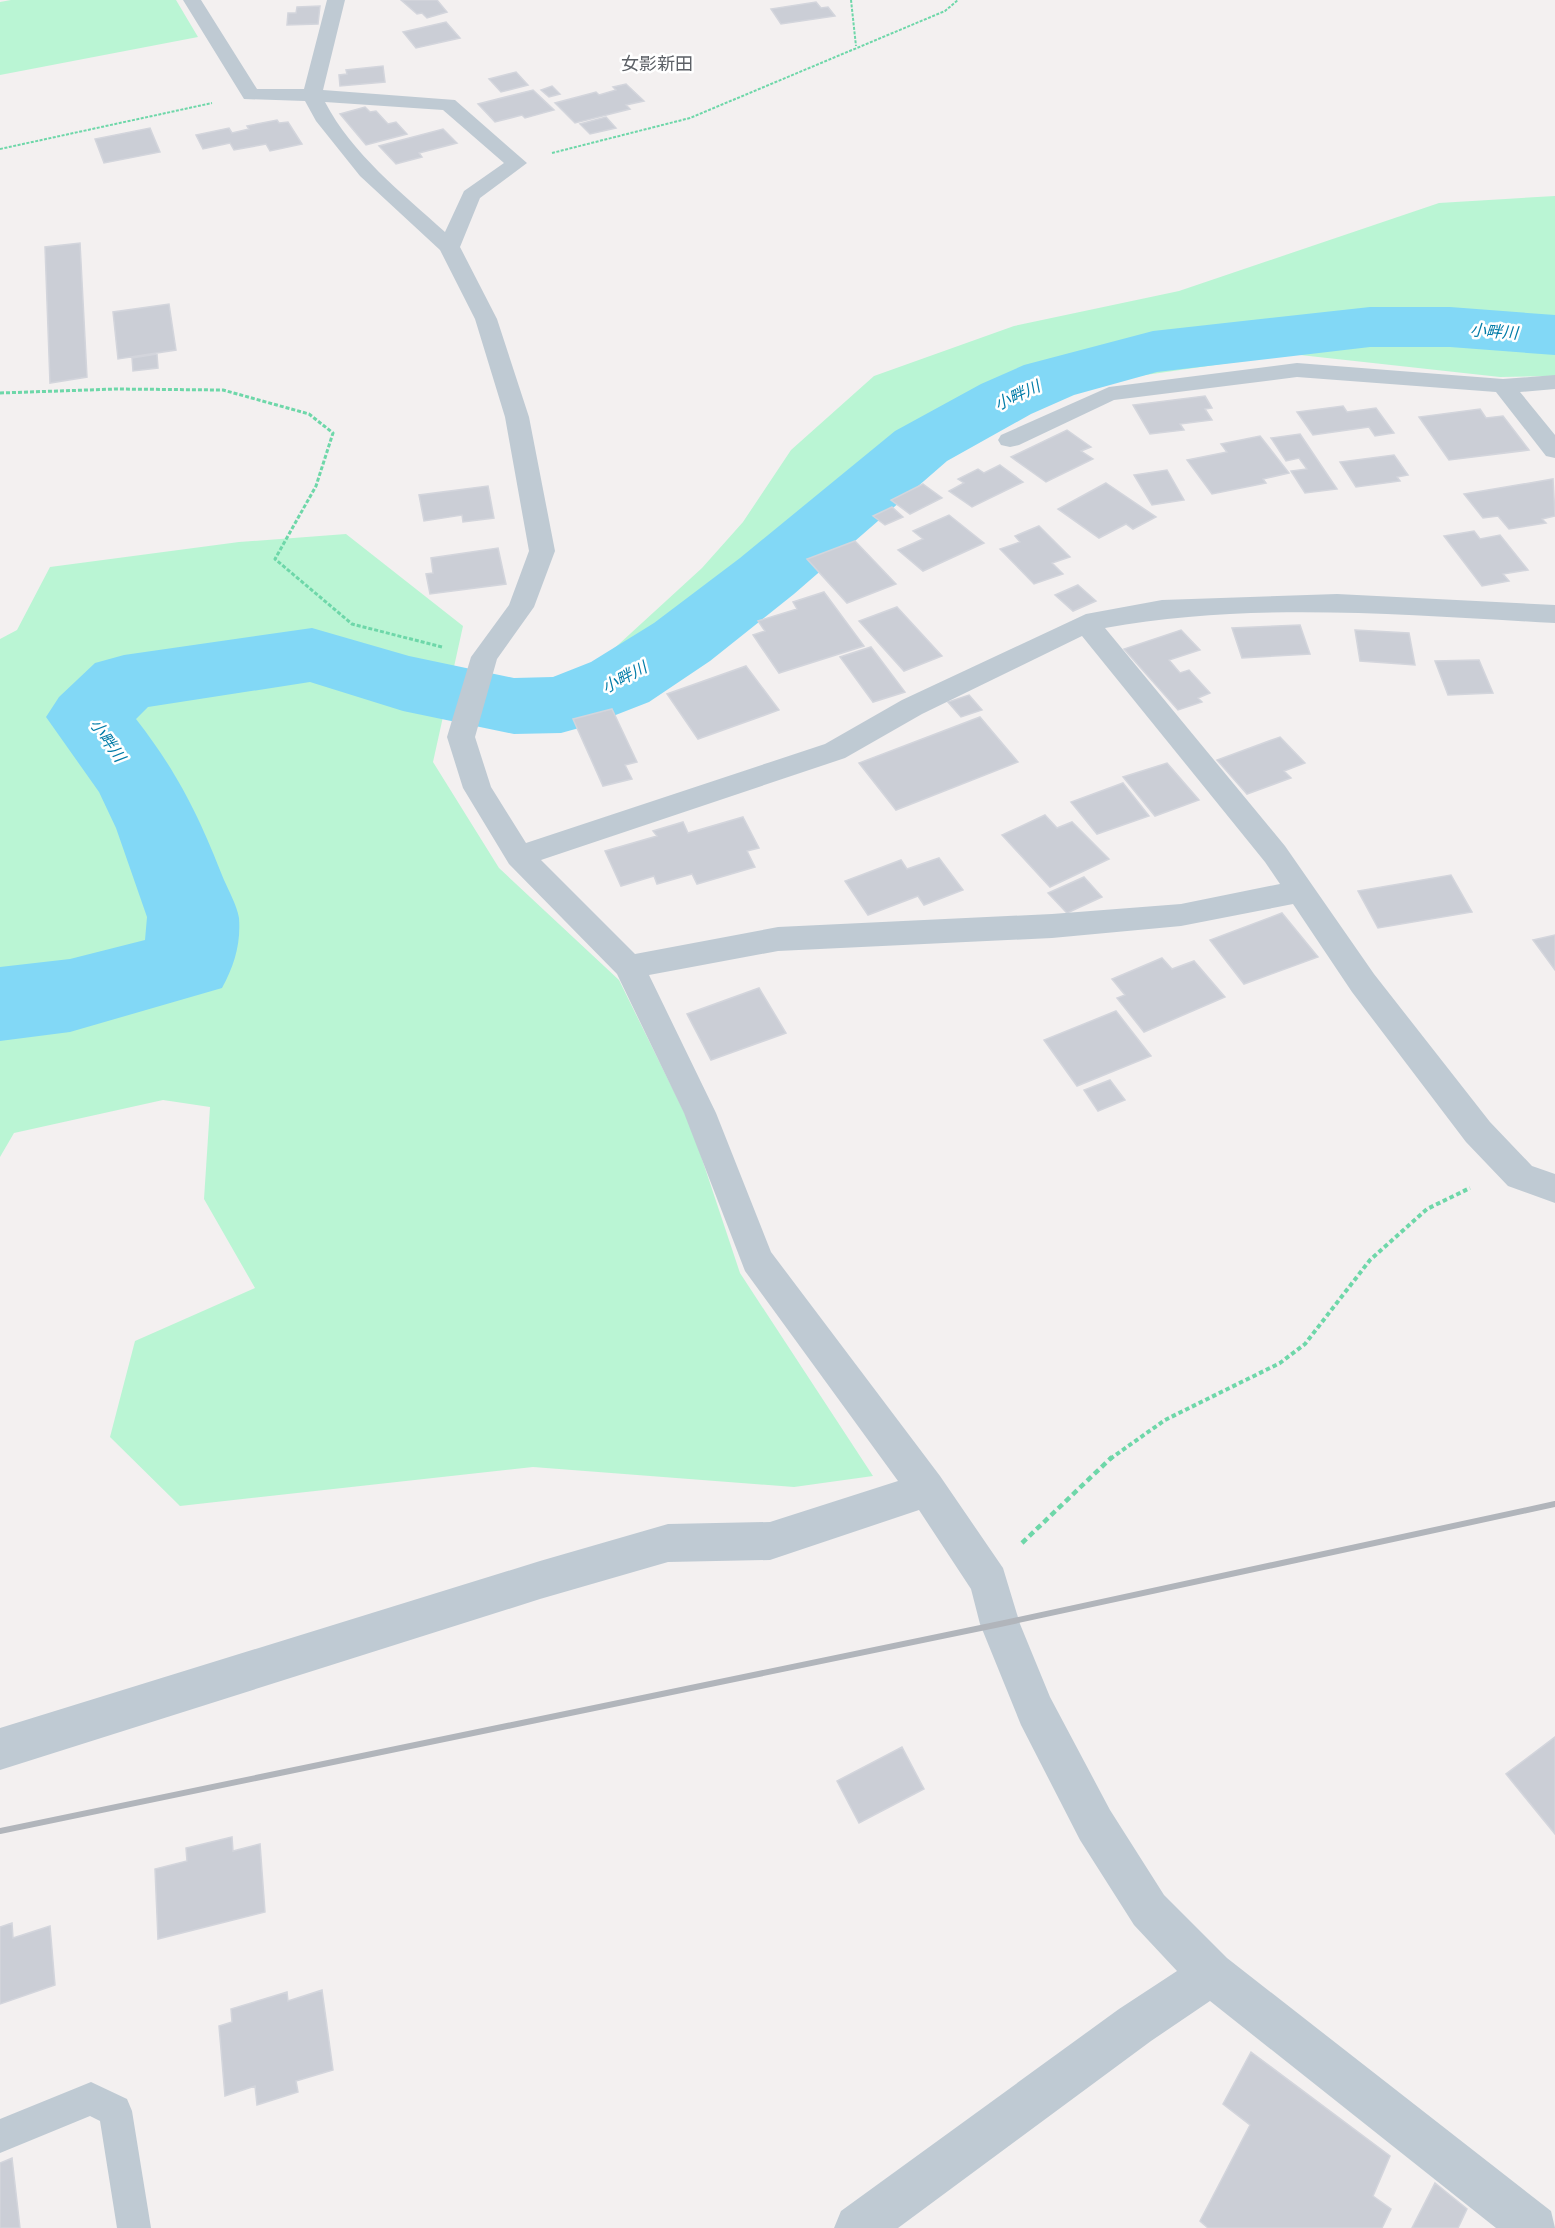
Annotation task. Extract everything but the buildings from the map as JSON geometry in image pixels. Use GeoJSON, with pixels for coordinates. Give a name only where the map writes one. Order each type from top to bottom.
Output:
{"type":"FeatureCollection","features":[{"type":"Feature","properties":{"kind":"street"},"geometry":{"type":"LineString","coordinates":[[192,0],[251,95],[312,95],[448,104],[516,163],[471,195],[449,247]]}},
{"type":"Feature","properties":{"kind":"street"},"geometry":{"type":"LineString","coordinates":[[336,0],[312,95],[323,117],[367,172],[449,247],[486,319],[517,417],[542,551],[520,607],[484,657],[461,737],[477,788],[519,855],[629,967],[700,1113],[757,1260],[927,1489],[989,1581],[1000,1624],[1035,1711],[1095,1825],[1149,1910],[1211,1974],[1533,2228]]}},
{"type":"Feature","properties":{"kind":"street"},"geometry":{"type":"LineString","coordinates":[[1010,440],[1108,394],[1297,369],[1503,386],[1555,382]]}},
{"type":"Feature","properties":{"kind":"street"},"geometry":{"type":"LineString","coordinates":[[1503,386],[1555,451]]}},
{"type":"Feature","properties":{"kind":"street"},"geometry":{"type":"LineString","coordinates":[[519,855],[792,767],[834,751],[912,707],[1086,623],[1162,609],[1337,603],[1555,614]]}},
{"type":"Feature","properties":{"kind":"street"},"geometry":{"type":"LineString","coordinates":[[1086,623],[1275,854],[1363,983],[1463,1113],[1520,1176],[1555,1189]]}},
{"type":"Feature","properties":{"kind":"street"},"geometry":{"type":"LineString","coordinates":[[629,967],[778,939],[1052,926],[1169,916],[1299,892]]}},
{"type":"Feature","properties":{"kind":"street"},"geometry":{"type":"LineString","coordinates":[[0,1749],[540,1580],[668,1543],[770,1541],[927,1489]]}},
{"type":"Feature","properties":{"kind":"street"},"geometry":{"type":"LineString","coordinates":[[858,2228],[1135,2025],[1211,1974]]}},
{"type":"Feature","properties":{"kind":"lane"},"geometry":{"type":"LineString","coordinates":[[0,2136],[91,2099],[115,2111],[134,2228]]}},
{"type":"Feature","properties":{"kind":"path"},"geometry":{"type":"LineString","coordinates":[[851,0],[856,46]]}},
{"type":"Feature","properties":{"kind":"path"},"geometry":{"type":"LineString","coordinates":[[516,163],[690,118],[856,46],[945,11],[958,0]]}},
{"type":"Feature","properties":{"kind":"path"},"geometry":{"type":"LineString","coordinates":[[0,149],[251,95]]}},
{"type":"Feature","properties":{"kind":"path"},"geometry":{"type":"LineString","coordinates":[[0,393],[116,389],[223,390],[309,414],[333,433],[316,486],[275,559],[352,624],[484,657]]}},
{"type":"Feature","properties":{"kind":"path"},"geometry":{"type":"LineString","coordinates":[[989,1581],[1026,1538],[1104,1463],[1165,1420],[1242,1380],[1280,1364],[1305,1344],[1370,1260],[1427,1209],[1462,1190],[1520,1176]]}},
{"type":"Feature","properties":{"kind":"green space"},"geometry":{"type":"Polygon","coordinates":[[[11,0],[176,0],[198,37],[0,75],[0,2],[11,0]]]}},
{"type":"Feature","properties":{"kind":"green space"},"geometry":{"type":"Polygon","coordinates":[[[1555,196],[1555,376],[1500,377],[1291,354],[1083,384],[965,439],[824,510],[712,602],[595,666],[702,568],[743,522],[791,450],[874,376],[1014,326],[1179,291],[1439,203],[1555,196]]]}},
{"type":"Feature","properties":{"kind":"green space"},"geometry":{"type":"Polygon","coordinates":[[[346,534],[463,626],[433,762],[499,868],[619,980],[691,1126],[740,1273],[873,1476],[794,1487],[533,1467],[180,1506],[110,1437],[135,1341],[255,1288],[204,1199],[210,1107],[163,1100],[14,1133],[0,1157],[0,639],[17,630],[50,567],[239,542],[346,534]]]}},
{"type":"Feature","properties":{"kind":"waterway","name":"小畔川"},"geometry":{"type":"LineString","coordinates":[[0,1004],[22,1003],[70,995],[189,963],[193,917],[160,828],[136,779],[88,717],[124,683],[312,655],[403,683],[514,706],[561,705],[620,682],[682,642],[767,576],[921,446],[1006,399],[1049,380],[1153,352],[1370,327],[1450,327],[1555,335]]}},
{"type":"Feature","properties":{"kind":"railway"},"geometry":{"type":"LineString","coordinates":[[0,1831],[1000,1624],[1555,1504]]}},
{"type":"Feature","properties":{"kind":"district","name":"女影新田"},"geometry":{"type":"Point","coordinates":[657,64]}}]}
